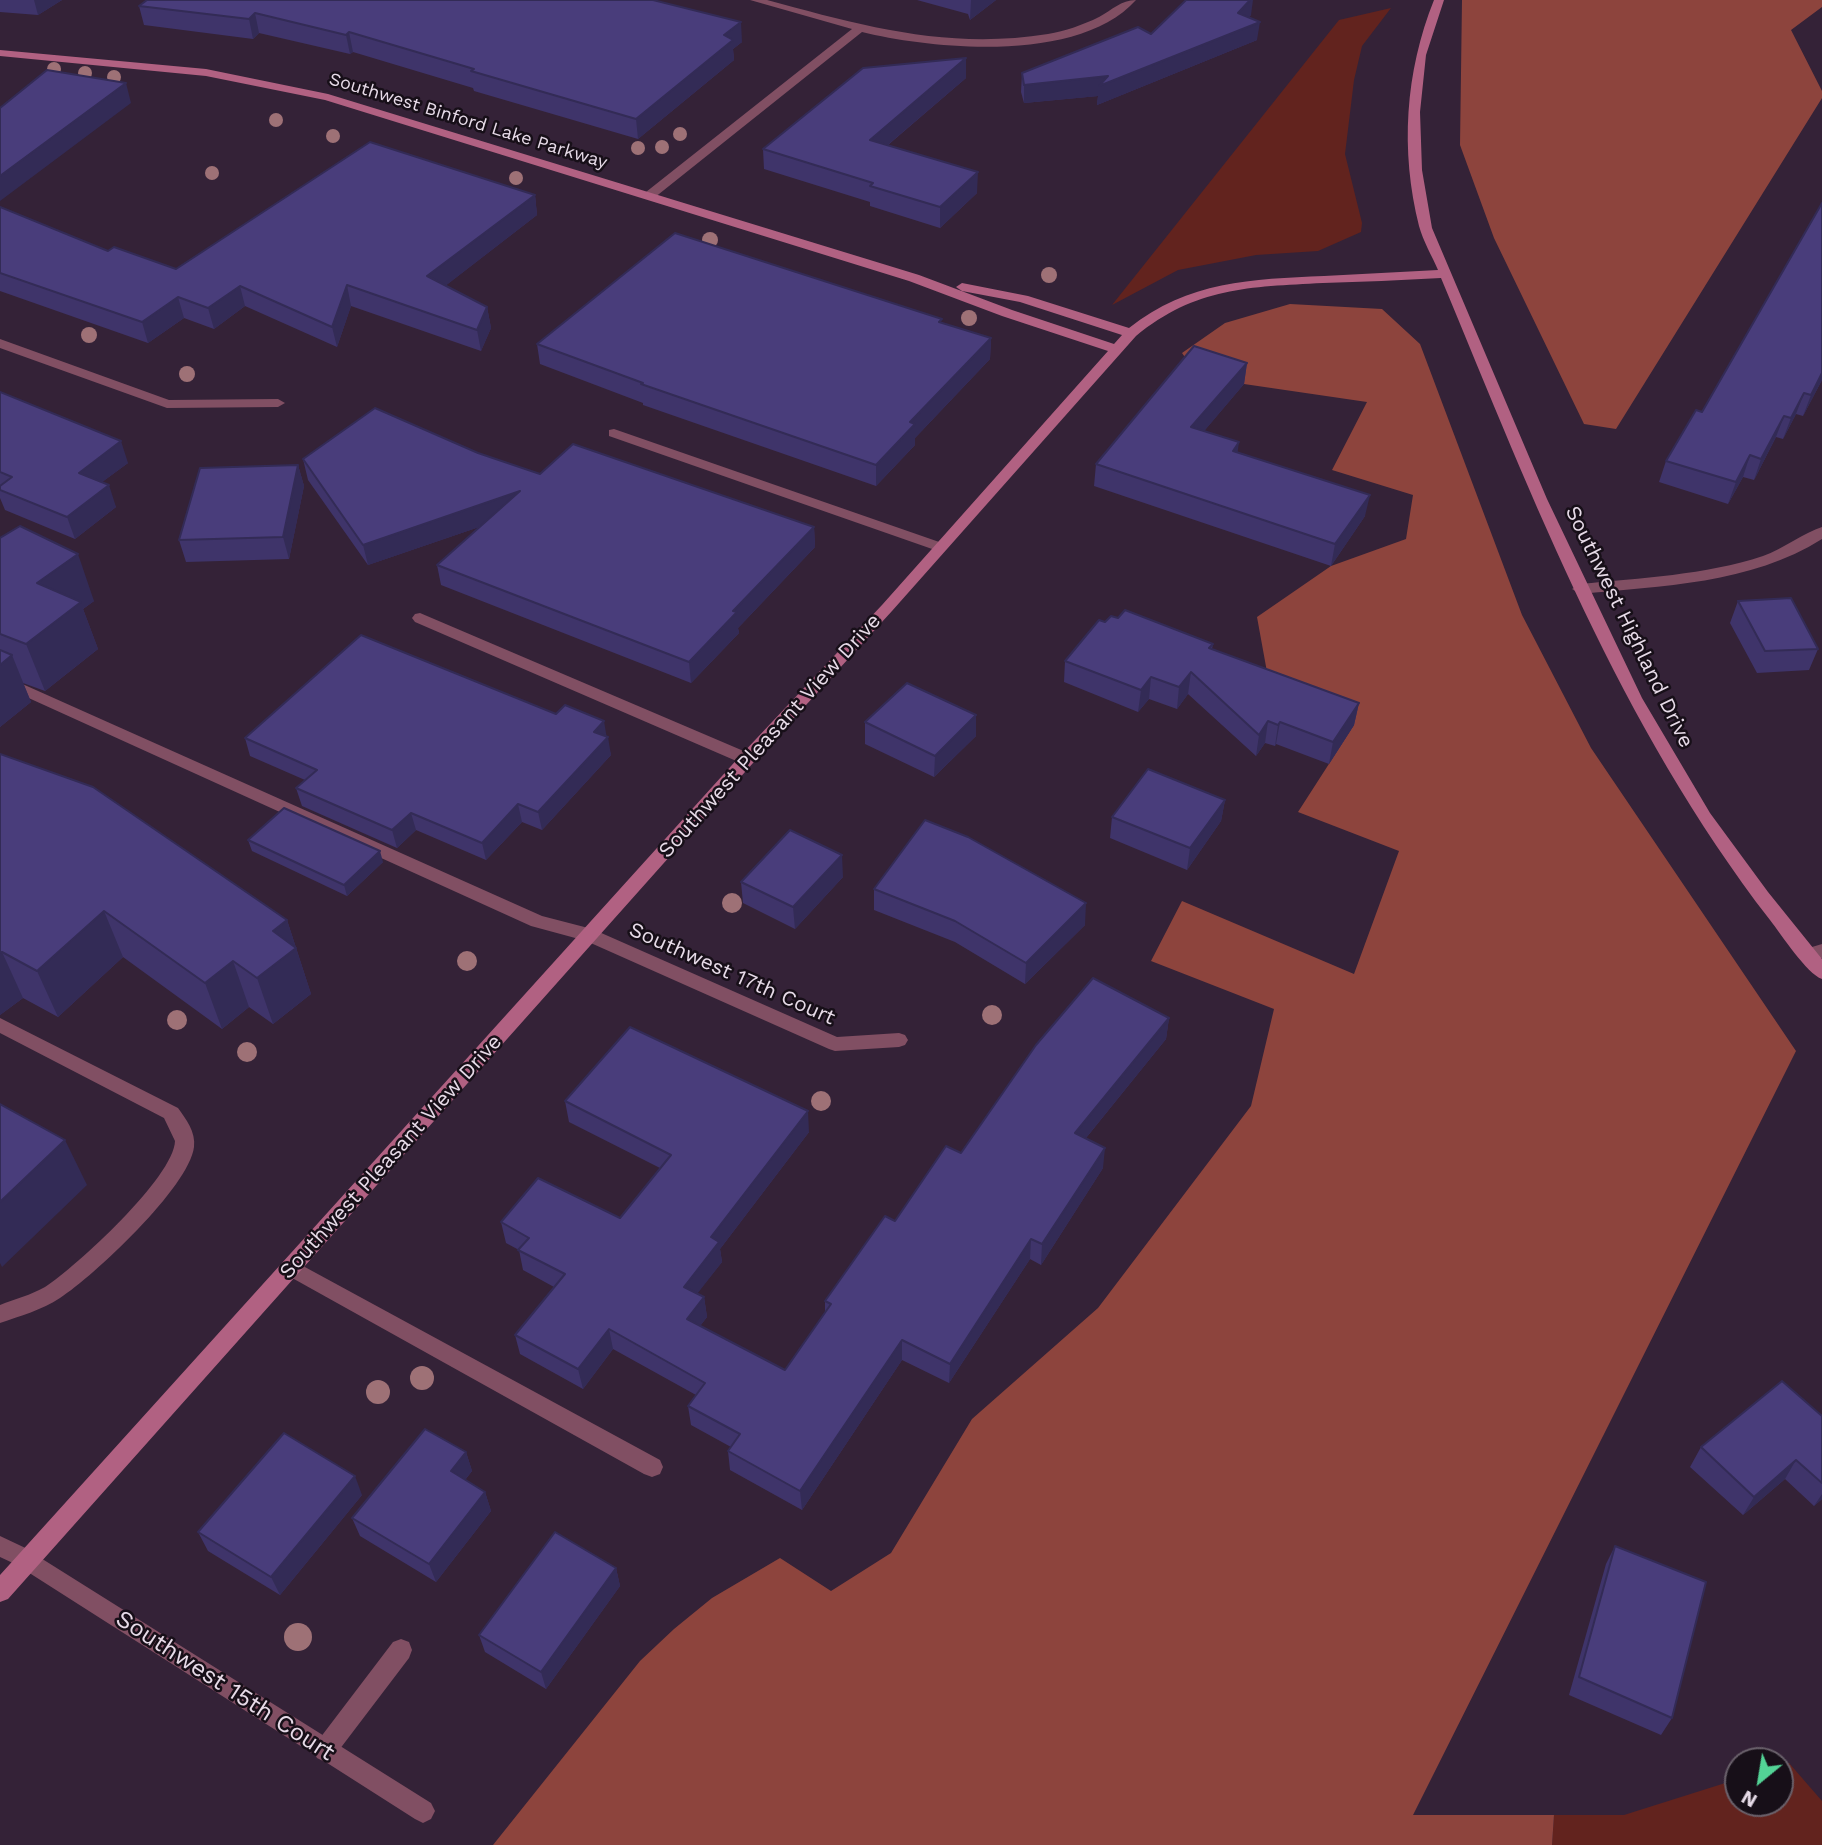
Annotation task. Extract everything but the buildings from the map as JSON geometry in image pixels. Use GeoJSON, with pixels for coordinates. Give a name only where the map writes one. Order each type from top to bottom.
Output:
{"type":"FeatureCollection","features":[{"type":"Feature","properties":{"kind":"street"},"geometry":{"type":"LineString","coordinates":[[755,0],[920,42],[998,44],[1036,40],[1070,32],[1099,21],[1131,0]]}},
{"type":"Feature","properties":{"kind":"street"},"geometry":{"type":"LineString","coordinates":[[1439,0],[1428,23],[1419,60],[1413,132],[1416,177],[1423,217],[1445,274]]}},
{"type":"Feature","properties":{"kind":"street"},"geometry":{"type":"LineString","coordinates":[[650,195],[860,28]]}},
{"type":"Feature","properties":{"kind":"street","name":"Southwest Binford Lake Parkway"},"geometry":{"type":"LineString","coordinates":[[0,53],[154,65],[234,75],[281,85],[650,195],[914,278],[1007,313],[1116,349]]}},
{"type":"Feature","properties":{"kind":"street","name":"Southwest Pleasant View Drive"},"geometry":{"type":"LineString","coordinates":[[0,1591],[1131,333],[1167,308],[1217,289],[1246,283],[1445,274]]}},
{"type":"Feature","properties":{"kind":"street","name":"Southwest Highland Drive"},"geometry":{"type":"LineString","coordinates":[[1445,274],[1580,589],[1637,703],[1671,765],[1718,836],[1815,953],[1822,972]]}},
{"type":"Feature","properties":{"kind":"street","name":"Southwest Binford Lake Parkway"},"geometry":{"type":"LineString","coordinates":[[914,278],[1023,299],[1131,333]]}},
{"type":"Feature","properties":{"kind":"street"},"geometry":{"type":"LineString","coordinates":[[0,343],[167,404],[278,403]]}},
{"type":"Feature","properties":{"kind":"street"},"geometry":{"type":"LineString","coordinates":[[614,433],[940,547]]}},
{"type":"Feature","properties":{"kind":"street"},"geometry":{"type":"LineString","coordinates":[[1580,589],[1698,575],[1764,560],[1813,539],[1822,532]]}},
{"type":"Feature","properties":{"kind":"street"},"geometry":{"type":"LineString","coordinates":[[420,618],[747,759]]}},
{"type":"Feature","properties":{"kind":"street","name":"Southwest 17th Court"},"geometry":{"type":"LineString","coordinates":[[0,679],[537,921],[590,935],[835,1044],[900,1040]]}},
{"type":"Feature","properties":{"kind":"street"},"geometry":{"type":"LineString","coordinates":[[0,1025],[171,1113],[183,1129],[184,1150],[167,1178],[123,1231],[74,1277],[49,1294],[0,1314]]}},
{"type":"Feature","properties":{"kind":"street"},"geometry":{"type":"LineString","coordinates":[[292,1268],[652,1467]]}},
{"type":"Feature","properties":{"kind":"street","name":"Southwest 15th Court"},"geometry":{"type":"LineString","coordinates":[[0,1546],[28,1560],[423,1811]]}},
{"type":"Feature","properties":{"kind":"street"},"geometry":{"type":"LineString","coordinates":[[325,1749],[401,1650]]}},
{"type":"Feature","properties":{"kind":"shaded area"},"geometry":{"type":"Polygon","coordinates":[[[1462,0],[1822,0],[1822,7],[1791,30],[1822,91],[1822,98],[1616,429],[1584,424],[1494,238],[1460,145],[1462,0]]]}},
{"type":"Feature","properties":{"kind":"shaded area"},"geometry":{"type":"Polygon","coordinates":[[[1391,8],[1362,46],[1354,80],[1345,154],[1362,223],[1361,232],[1318,251],[1256,255],[1178,270],[1112,305],[1339,20],[1391,8]]]}},
{"type":"Feature","properties":{"kind":"shaded area"},"geometry":{"type":"Polygon","coordinates":[[[1290,304],[1382,309],[1420,344],[1522,615],[1591,748],[1796,1051],[1413,1815],[1554,1815],[1552,1845],[493,1845],[640,1661],[712,1598],[780,1558],[831,1591],[891,1553],[972,1419],[1098,1308],[1251,1106],[1274,1009],[1151,961],[1182,901],[1354,974],[1399,851],[1298,812],[1354,725],[1271,694],[1257,617],[1331,566],[1406,539],[1413,495],[1332,470],[1367,402],[1244,384],[1192,367],[1182,353],[1225,323],[1290,304]]]}},
{"type":"Feature","properties":{"kind":"shaded area"},"geometry":{"type":"Polygon","coordinates":[[[1794,1769],[1822,1801],[1822,1845],[1552,1845],[1554,1815],[1624,1815],[1724,1783],[1724,1817],[1794,1817],[1794,1769]]]}}]}
